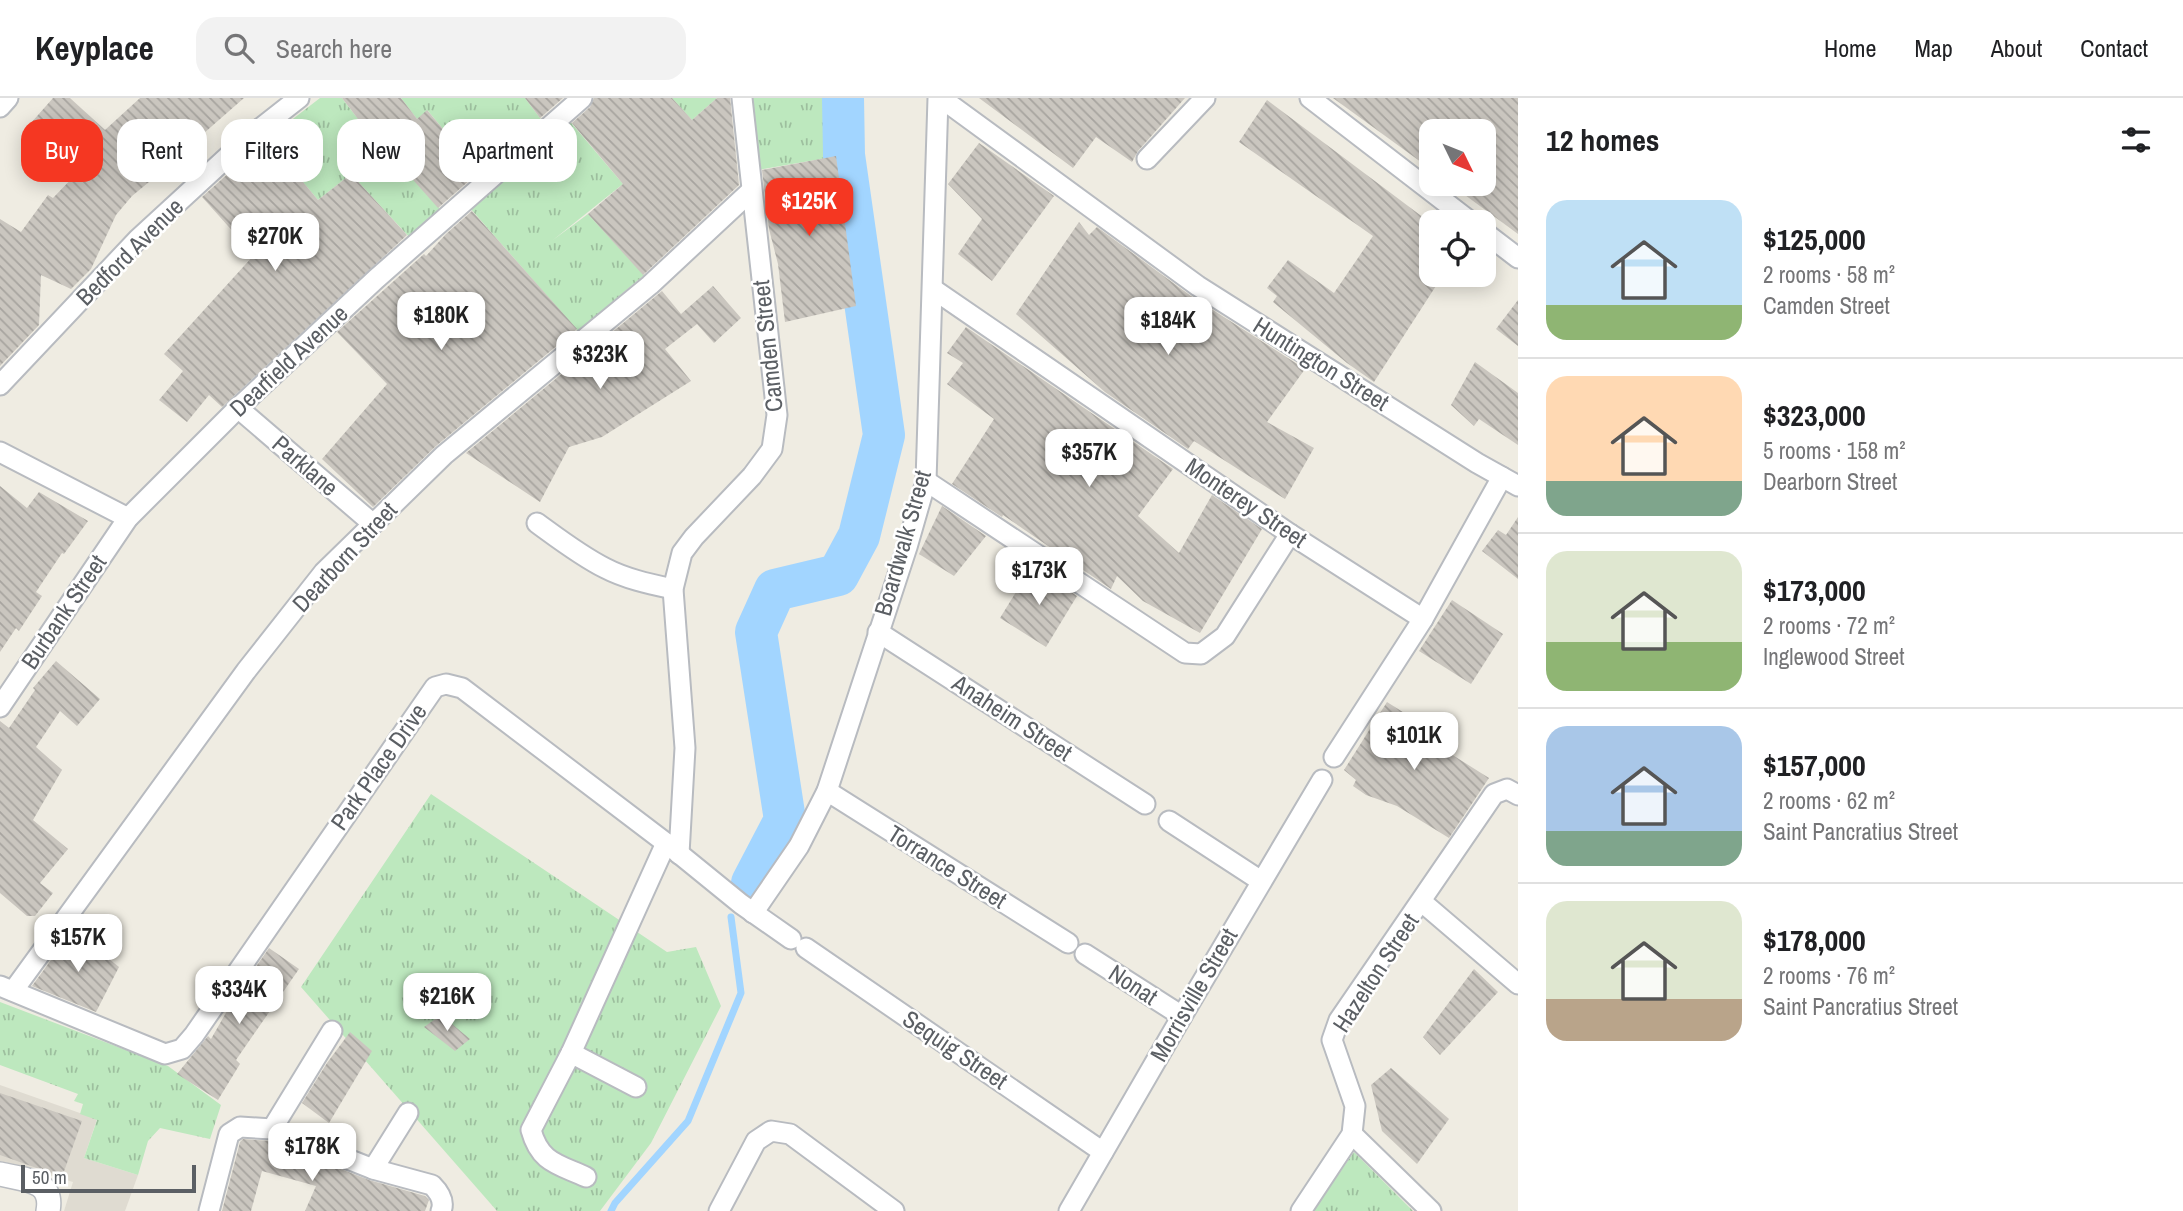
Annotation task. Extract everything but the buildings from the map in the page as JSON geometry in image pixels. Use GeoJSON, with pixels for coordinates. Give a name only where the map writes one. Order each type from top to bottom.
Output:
{"type":"FeatureCollection","features":[{"type":"Feature","properties":{"kind":"street"},"geometry":{"type":"LineString","coordinates":[[0,107],[8,98]]}},
{"type":"Feature","properties":{"kind":"street","name":"Bedford Avenue"},"geometry":{"type":"LineString","coordinates":[[0,385],[138,239],[248,138],[299,98]]}},
{"type":"Feature","properties":{"kind":"street","name":"Dearfield Avenue"},"geometry":{"type":"LineString","coordinates":[[128,518],[238,408],[376,279],[582,98]]}},
{"type":"Feature","properties":{"kind":"street","name":"Camden Street"},"geometry":{"type":"LineString","coordinates":[[672,848],[685,748],[673,589],[682,553],[752,476],[772,449],[776,415],[742,98]]}},
{"type":"Feature","properties":{"kind":"street","name":"Boardwalk Street"},"geometry":{"type":"LineString","coordinates":[[753,913],[799,846],[827,791],[926,481],[940,98]]}},
{"type":"Feature","properties":{"kind":"street","name":"Huntington Street"},"geometry":{"type":"LineString","coordinates":[[940,98],[1198,286],[1465,456],[1510,481]]}},
{"type":"Feature","properties":{"kind":"street"},"geometry":{"type":"LineString","coordinates":[[1147,159],[1205,98]]}},
{"type":"Feature","properties":{"kind":"street"},"geometry":{"type":"LineString","coordinates":[[1310,98],[1455,210]]}},
{"type":"Feature","properties":{"kind":"street","name":"Dearborn Street"},"geometry":{"type":"LineString","coordinates":[[6,989],[324,572],[444,455],[650,285],[751,191]]}},
{"type":"Feature","properties":{"kind":"street"},"geometry":{"type":"LineString","coordinates":[[1496,241],[1518,258]]}},
{"type":"Feature","properties":{"kind":"street","name":"Monterey Street"},"geometry":{"type":"LineString","coordinates":[[933,289],[1290,534],[1423,619]]}},
{"type":"Feature","properties":{"kind":"street","name":"Parklane"},"geometry":{"type":"LineString","coordinates":[[238,408],[372,523]]}},
{"type":"Feature","properties":{"kind":"street"},"geometry":{"type":"LineString","coordinates":[[0,452],[128,518]]}},
{"type":"Feature","properties":{"kind":"street"},"geometry":{"type":"LineString","coordinates":[[926,481],[1185,653],[1201,654],[1225,636],[1290,534]]}},
{"type":"Feature","properties":{"kind":"street"},"geometry":{"type":"LineString","coordinates":[[1334,757],[1510,481]]}},
{"type":"Feature","properties":{"kind":"street","name":"Burbank Street"},"geometry":{"type":"LineString","coordinates":[[0,707],[128,518]]}},
{"type":"Feature","properties":{"kind":"street"},"geometry":{"type":"LineString","coordinates":[[537,523],[607,569],[635,580],[673,589]]}},
{"type":"Feature","properties":{"kind":"street","name":"Anaheim Street"},"geometry":{"type":"LineString","coordinates":[[878,632],[1145,804]]}},
{"type":"Feature","properties":{"kind":"street","name":"Park Place Drive"},"geometry":{"type":"LineString","coordinates":[[6,989],[164,1054],[182,1049],[435,687],[446,684],[462,688],[753,913]]}},
{"type":"Feature","properties":{"kind":"street","name":"Morrisville Street"},"geometry":{"type":"LineString","coordinates":[[1069,1211],[1322,780]]}},
{"type":"Feature","properties":{"kind":"street","name":"Torrance Street"},"geometry":{"type":"LineString","coordinates":[[827,791],[1068,943]]}},
{"type":"Feature","properties":{"kind":"street","name":"Hazelton Street"},"geometry":{"type":"LineString","coordinates":[[1352,1134],[1355,1107],[1332,1040],[1339,1020],[1494,794],[1513,792]]}},
{"type":"Feature","properties":{"kind":"street"},"geometry":{"type":"LineString","coordinates":[[1169,821],[1261,881]]}},
{"type":"Feature","properties":{"kind":"street"},"geometry":{"type":"LineString","coordinates":[[586,1177],[545,1158],[536,1147],[531,1130],[672,848]]}},
{"type":"Feature","properties":{"kind":"street"},"geometry":{"type":"LineString","coordinates":[[1422,902],[1518,984]]}},
{"type":"Feature","properties":{"kind":"street","name":"Sequig Street"},"geometry":{"type":"LineString","coordinates":[[753,913],[1103,1152]]}},
{"type":"Feature","properties":{"kind":"street","name":"Nonat"},"geometry":{"type":"LineString","coordinates":[[1085,954],[1182,1016]]}},
{"type":"Feature","properties":{"kind":"street"},"geometry":{"type":"LineString","coordinates":[[272,1129],[331,1031]]}},
{"type":"Feature","properties":{"kind":"street"},"geometry":{"type":"LineString","coordinates":[[571,1053],[636,1087]]}},
{"type":"Feature","properties":{"kind":"street"},"geometry":{"type":"LineString","coordinates":[[373,1169],[408,1113]]}},
{"type":"Feature","properties":{"kind":"street"},"geometry":{"type":"LineString","coordinates":[[209,1211],[229,1134],[240,1127],[272,1129],[373,1169],[432,1185],[439,1192],[443,1210]]}},
{"type":"Feature","properties":{"kind":"street"},"geometry":{"type":"LineString","coordinates":[[719,1211],[756,1141],[771,1130],[790,1134],[893,1211]]}},
{"type":"Feature","properties":{"kind":"street"},"geometry":{"type":"LineString","coordinates":[[1301,1211],[1352,1134],[1431,1211]]}},
{"type":"Feature","properties":{"kind":"street"},"geometry":{"type":"LineString","coordinates":[[0,1174],[38,1184],[47,1191],[50,1199],[48,1211]]}},
{"type":"Feature","properties":{"kind":"shaded area"},"geometry":{"type":"Polygon","coordinates":[[[0,1085],[97,1119],[84,1158],[138,1175],[125,1211],[64,1211],[73,1182],[0,1161],[0,1085]]]}},
{"type":"Feature","properties":{"kind":"green space"},"geometry":{"type":"Polygon","coordinates":[[[320,98],[342,98],[358,119],[337,119],[337,182],[341,182],[318,200],[303,182],[323,182],[323,119],[293,119],[320,98]]]}},
{"type":"Feature","properties":{"kind":"green space"},"geometry":{"type":"Polygon","coordinates":[[[401,98],[525,98],[541,119],[439,119],[439,124],[428,111],[417,119],[401,98]]]}},
{"type":"Feature","properties":{"kind":"green space"},"geometry":{"type":"Polygon","coordinates":[[[672,98],[717,98],[692,120],[672,98]]]}},
{"type":"Feature","properties":{"kind":"green space"},"geometry":{"type":"Polygon","coordinates":[[[752,98],[838,98],[837,114],[844,155],[758,170],[752,98]]]}},
{"type":"Feature","properties":{"kind":"green space"},"geometry":{"type":"Polygon","coordinates":[[[577,130],[623,184],[553,240],[588,214],[644,275],[578,331],[469,207],[497,182],[577,182],[577,130]]]}},
{"type":"Feature","properties":{"kind":"green space"},"geometry":{"type":"Polygon","coordinates":[[[358,182],[416,182],[443,212],[411,239],[358,182]]]}},
{"type":"Feature","properties":{"kind":"green space"},"geometry":{"type":"Polygon","coordinates":[[[431,794],[667,952],[696,947],[721,1006],[651,1143],[600,1211],[497,1211],[301,987],[431,794]]]}},
{"type":"Feature","properties":{"kind":"green space"},"geometry":{"type":"Polygon","coordinates":[[[0,1002],[168,1066],[221,1105],[210,1139],[160,1128],[148,1141],[138,1175],[84,1158],[97,1120],[80,1114],[83,1104],[74,1101],[78,1094],[0,1065],[0,1002]]]}},
{"type":"Feature","properties":{"kind":"green space"},"geometry":{"type":"Polygon","coordinates":[[[1354,1152],[1413,1211],[1313,1211],[1354,1152]]]}},
{"type":"Feature","properties":{"kind":"waterway"},"geometry":{"type":"LineString","coordinates":[[752,883],[785,820],[756,632],[775,590],[838,575],[859,536],[884,435],[844,155],[843,98]]}},
{"type":"Feature","properties":{"kind":"waterway"},"geometry":{"type":"LineString","coordinates":[[611,1211],[615,1203],[688,1121],[741,993],[731,917]]}}]}
